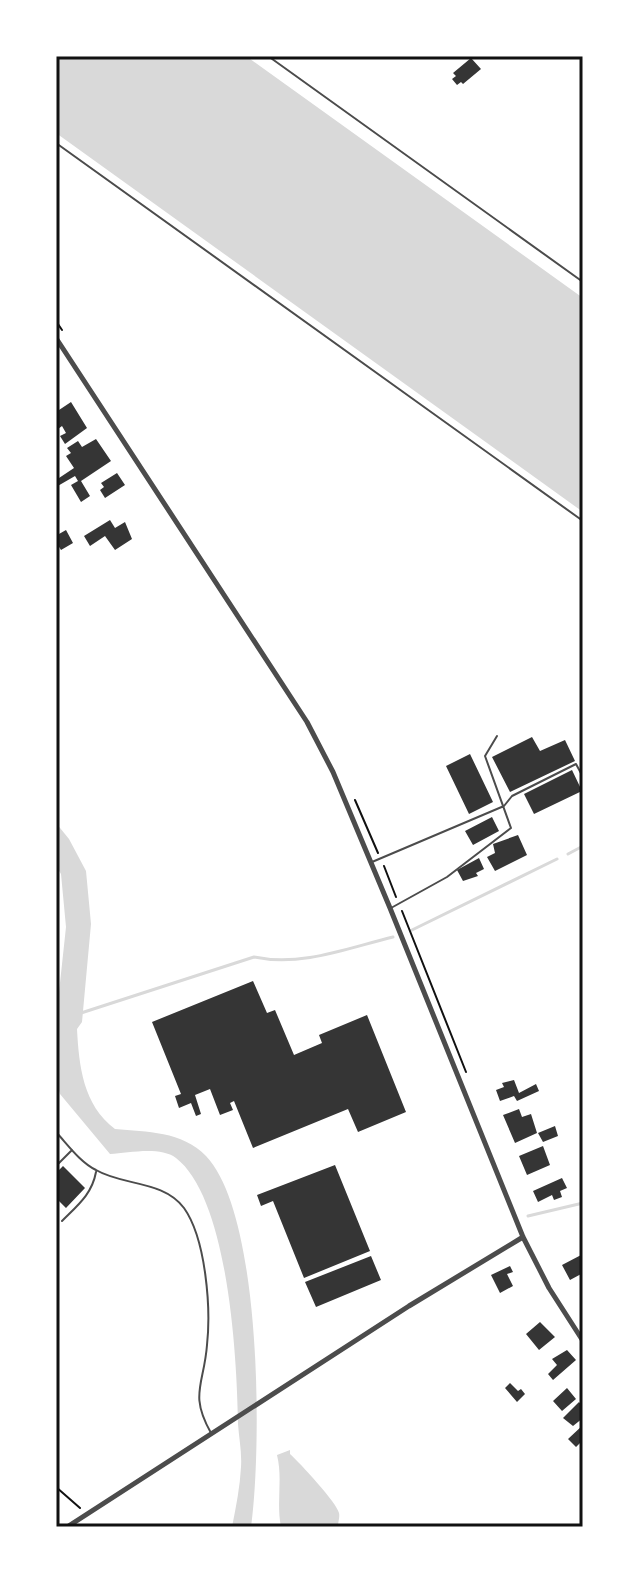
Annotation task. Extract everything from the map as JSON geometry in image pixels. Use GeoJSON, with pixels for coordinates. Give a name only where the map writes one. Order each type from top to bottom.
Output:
{"type":"FeatureCollection","features":[{"type":"Feature","properties":{"kind":"street"},"geometry":{"type":"LineString","coordinates":[[56,338],[307,722],[333,772],[523,1237],[549,1288],[583,1341]]}},
{"type":"Feature","properties":{"kind":"street"},"geometry":{"type":"LineString","coordinates":[[67,1527],[409,1306],[523,1237]]}},
{"type":"Feature","properties":{"kind":"lane"},"geometry":{"type":"LineString","coordinates":[[268,56],[583,282]]}},
{"type":"Feature","properties":{"kind":"lane"},"geometry":{"type":"LineString","coordinates":[[56,143],[583,521]]}},
{"type":"Feature","properties":{"kind":"lane"},"geometry":{"type":"LineString","coordinates":[[390,908],[447,877],[511,828],[485,756],[497,736]]}},
{"type":"Feature","properties":{"kind":"lane"},"geometry":{"type":"LineString","coordinates":[[370,863],[504,806],[512,796],[576,764],[583,777]]}},
{"type":"Feature","properties":{"kind":"lane"},"geometry":{"type":"LineString","coordinates":[[56,1132],[96,1171],[152,1187],[168,1194],[183,1207],[193,1227],[205,1281],[209,1322],[198,1401],[201,1416],[211,1434]]}},
{"type":"Feature","properties":{"kind":"lane"},"geometry":{"type":"LineString","coordinates":[[56,1166],[73,1149]]}},
{"type":"Feature","properties":{"kind":"lane"},"geometry":{"type":"LineString","coordinates":[[62,1221],[86,1198],[96,1171]]}},
{"type":"Feature","properties":{"kind":"path"},"geometry":{"type":"LineString","coordinates":[[56,321],[65,335]]}},
{"type":"Feature","properties":{"kind":"path"},"geometry":{"type":"LineString","coordinates":[[354,798],[468,1075]]}},
{"type":"Feature","properties":{"kind":"path"},"geometry":{"type":"LineString","coordinates":[[56,1487],[87,1514]]}},
{"type":"Feature","properties":{"kind":"shaded area"},"geometry":{"type":"Polygon","coordinates":[[[56,56],[246,56],[583,298],[583,512],[56,133],[56,56]]]}},
{"type":"Feature","properties":{"kind":"shaded area"},"geometry":{"type":"Polygon","coordinates":[[[56,823],[69,839],[86,871],[91,924],[82,1022],[77,1029],[81,1071],[89,1097],[115,1129],[175,1137],[197,1148],[206,1156],[224,1186],[238,1228],[248,1278],[254,1334],[256,1444],[251,1527],[232,1527],[241,1462],[235,1361],[226,1282],[219,1243],[208,1208],[194,1179],[169,1154],[153,1151],[110,1154],[60,1094],[56,1081],[56,1020],[66,927],[61,874],[56,866],[56,823]]]}},
{"type":"Feature","properties":{"kind":"shaded area"},"geometry":{"type":"Polygon","coordinates":[[[290,1450],[290,1454],[337,1508],[338,1526],[281,1527],[277,1455],[290,1450]]]}},
{"type":"Feature","properties":{"kind":"building"},"geometry":{"type":"Polygon","coordinates":[[[471,58],[481,69],[463,84],[457,85],[452,79],[456,76],[453,73],[471,58]]]}},
{"type":"Feature","properties":{"kind":"building"},"geometry":{"type":"Polygon","coordinates":[[[71,402],[87,428],[65,444],[60,436],[66,433],[62,426],[58,429],[56,426],[56,412],[71,402]]]}},
{"type":"Feature","properties":{"kind":"building"},"geometry":{"type":"Polygon","coordinates":[[[96,439],[111,461],[81,481],[90,496],[81,502],[71,485],[78,481],[75,476],[56,487],[56,480],[74,468],[66,456],[71,453],[67,448],[78,441],[82,447],[96,439]]]}},
{"type":"Feature","properties":{"kind":"building"},"geometry":{"type":"Polygon","coordinates":[[[117,473],[125,485],[105,498],[100,490],[104,487],[101,483],[117,473]]]}},
{"type":"Feature","properties":{"kind":"building"},"geometry":{"type":"Polygon","coordinates":[[[110,520],[115,528],[125,522],[132,539],[115,550],[105,536],[90,546],[84,536],[110,520]]]}},
{"type":"Feature","properties":{"kind":"building"},"geometry":{"type":"Polygon","coordinates":[[[66,530],[73,543],[61,550],[56,542],[56,531],[59,534],[66,530]]]}},
{"type":"Feature","properties":{"kind":"building"},"geometry":{"type":"Polygon","coordinates":[[[532,737],[540,751],[565,740],[575,761],[510,792],[492,757],[532,737]]]}},
{"type":"Feature","properties":{"kind":"building"},"geometry":{"type":"Polygon","coordinates":[[[470,754],[493,802],[469,814],[446,766],[470,754]]]}},
{"type":"Feature","properties":{"kind":"building"},"geometry":{"type":"Polygon","coordinates":[[[572,770],[582,791],[534,814],[524,794],[572,770]]]}},
{"type":"Feature","properties":{"kind":"building"},"geometry":{"type":"Polygon","coordinates":[[[492,817],[499,831],[473,845],[465,831],[492,817]]]}},
{"type":"Feature","properties":{"kind":"building"},"geometry":{"type":"Polygon","coordinates":[[[518,835],[527,855],[495,871],[487,857],[495,853],[493,844],[518,835]]]}},
{"type":"Feature","properties":{"kind":"building"},"geometry":{"type":"Polygon","coordinates":[[[479,858],[484,869],[476,873],[478,876],[463,881],[457,870],[479,858]]]}},
{"type":"Feature","properties":{"kind":"building"},"geometry":{"type":"Polygon","coordinates":[[[253,981],[267,1013],[275,1010],[294,1055],[322,1043],[319,1035],[367,1015],[406,1112],[358,1132],[348,1109],[253,1148],[234,1101],[230,1103],[233,1110],[220,1115],[210,1089],[195,1095],[201,1114],[196,1116],[191,1103],[179,1108],[175,1096],[181,1094],[152,1022],[253,981]]]}},
{"type":"Feature","properties":{"kind":"building"},"geometry":{"type":"Polygon","coordinates":[[[514,1080],[519,1093],[536,1084],[539,1091],[517,1101],[514,1096],[500,1101],[496,1090],[504,1087],[502,1083],[514,1080]]]}},
{"type":"Feature","properties":{"kind":"building"},"geometry":{"type":"Polygon","coordinates":[[[519,1109],[522,1117],[531,1114],[537,1133],[515,1143],[503,1115],[519,1109]]]}},
{"type":"Feature","properties":{"kind":"building"},"geometry":{"type":"Polygon","coordinates":[[[555,1126],[558,1136],[543,1142],[538,1133],[555,1126]]]}},
{"type":"Feature","properties":{"kind":"building"},"geometry":{"type":"Polygon","coordinates":[[[543,1146],[550,1165],[527,1175],[519,1156],[543,1146]]]}},
{"type":"Feature","properties":{"kind":"building"},"geometry":{"type":"Polygon","coordinates":[[[335,1165],[370,1251],[304,1278],[273,1201],[261,1206],[257,1195],[335,1165]]]}},
{"type":"Feature","properties":{"kind":"building"},"geometry":{"type":"Polygon","coordinates":[[[63,1166],[85,1188],[66,1208],[56,1198],[56,1173],[63,1166]]]}},
{"type":"Feature","properties":{"kind":"building"},"geometry":{"type":"Polygon","coordinates":[[[562,1178],[567,1188],[560,1191],[562,1197],[554,1200],[552,1195],[538,1202],[533,1191],[562,1178]]]}},
{"type":"Feature","properties":{"kind":"building"},"geometry":{"type":"Polygon","coordinates":[[[583,1254],[583,1273],[570,1280],[562,1265],[583,1254]]]}},
{"type":"Feature","properties":{"kind":"building"},"geometry":{"type":"Polygon","coordinates":[[[371,1256],[381,1280],[316,1307],[305,1282],[371,1256]]]}},
{"type":"Feature","properties":{"kind":"building"},"geometry":{"type":"Polygon","coordinates":[[[510,1266],[513,1272],[507,1274],[513,1286],[500,1293],[491,1275],[510,1266]]]}},
{"type":"Feature","properties":{"kind":"building"},"geometry":{"type":"Polygon","coordinates":[[[540,1322],[555,1337],[539,1350],[526,1334],[540,1322]]]}},
{"type":"Feature","properties":{"kind":"building"},"geometry":{"type":"Polygon","coordinates":[[[567,1350],[576,1360],[553,1380],[548,1374],[557,1365],[552,1359],[567,1350]]]}},
{"type":"Feature","properties":{"kind":"building"},"geometry":{"type":"Polygon","coordinates":[[[510,1383],[525,1394],[517,1402],[505,1388],[510,1383]]]}},
{"type":"Feature","properties":{"kind":"building"},"geometry":{"type":"Polygon","coordinates":[[[567,1388],[576,1399],[562,1411],[553,1401],[567,1388]]]}},
{"type":"Feature","properties":{"kind":"building"},"geometry":{"type":"Polygon","coordinates":[[[579,1402],[583,1407],[583,1418],[573,1426],[563,1418],[579,1402]]]}},
{"type":"Feature","properties":{"kind":"building"},"geometry":{"type":"Polygon","coordinates":[[[583,1425],[583,1440],[576,1447],[568,1439],[583,1425]]]}},
{"type":"Feature","properties":{"kind":"waterway"},"geometry":{"type":"LineString","coordinates":[[568,854],[583,846]]}},
{"type":"Feature","properties":{"kind":"waterway"},"geometry":{"type":"LineString","coordinates":[[412,930],[557,859]]}},
{"type":"Feature","properties":{"kind":"waterway"},"geometry":{"type":"LineString","coordinates":[[81,1013],[254,957],[307,958],[393,937]]}},
{"type":"Feature","properties":{"kind":"waterway"},"geometry":{"type":"LineString","coordinates":[[528,1216],[583,1203]]}}]}
